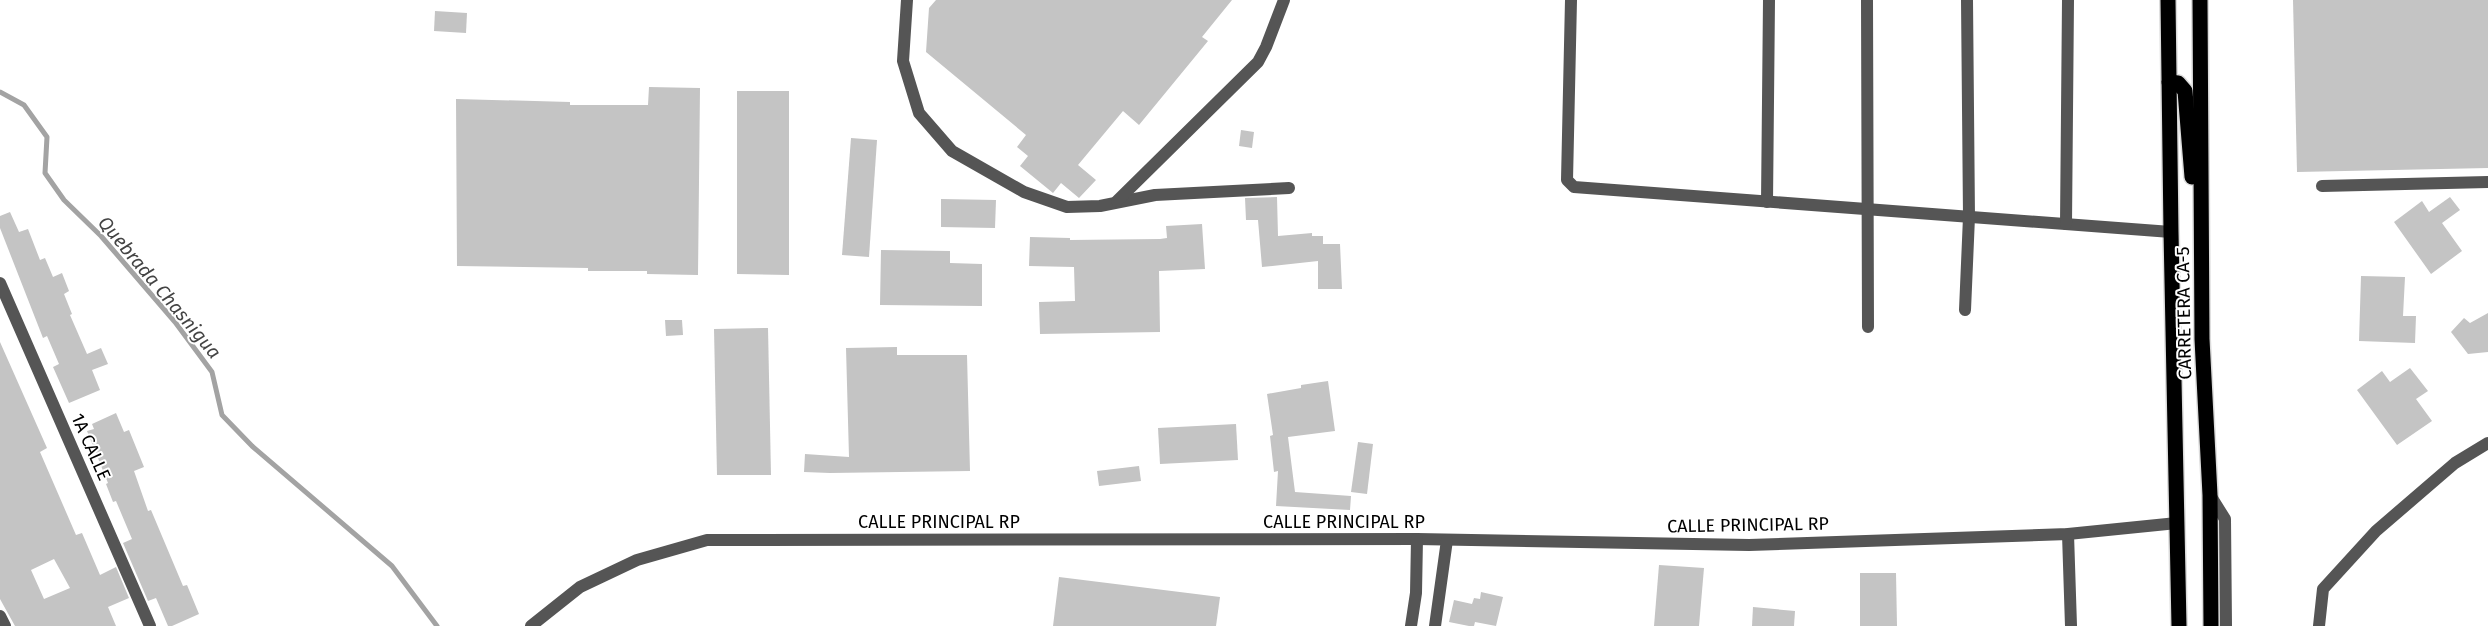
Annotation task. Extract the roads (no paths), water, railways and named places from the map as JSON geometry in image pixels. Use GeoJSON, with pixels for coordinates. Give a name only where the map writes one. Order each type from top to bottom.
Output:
{"type":"FeatureCollection","features":[{"type":"Feature","properties":{"kind":"highway","name":"CARRETERA CA-5"},"geometry":{"type":"LineString","coordinates":[[2168,0],[2179,626]]}},
{"type":"Feature","properties":{"kind":"highway","name":"CARRETERA CA-5"},"geometry":{"type":"LineString","coordinates":[[2200,0],[2201,291],[2210,495],[2211,626]]}},
{"type":"Feature","properties":{"kind":"highway"},"geometry":{"type":"LineString","coordinates":[[2169,82],[2178,83],[2185,91],[2201,291]]}},
{"type":"Feature","properties":{"kind":"street"},"geometry":{"type":"LineString","coordinates":[[907,0],[903,61],[919,113],[952,151],[1024,192],[1067,207],[1100,206],[1155,195],[1289,188]]}},
{"type":"Feature","properties":{"kind":"street"},"geometry":{"type":"LineString","coordinates":[[1118,201],[1258,62],[1284,0]]}},
{"type":"Feature","properties":{"kind":"street"},"geometry":{"type":"LineString","coordinates":[[1571,0],[1567,180],[1574,188],[2171,232]]}},
{"type":"Feature","properties":{"kind":"street"},"geometry":{"type":"LineString","coordinates":[[1767,202],[1769,0]]}},
{"type":"Feature","properties":{"kind":"street"},"geometry":{"type":"LineString","coordinates":[[1867,0],[1868,327]]}},
{"type":"Feature","properties":{"kind":"street"},"geometry":{"type":"LineString","coordinates":[[1966,310],[1970,217],[1967,0]]}},
{"type":"Feature","properties":{"kind":"street"},"geometry":{"type":"LineString","coordinates":[[2066,224],[2068,0]]}},
{"type":"Feature","properties":{"kind":"street"},"geometry":{"type":"LineString","coordinates":[[2322,186],[2488,182]]}},
{"type":"Feature","properties":{"kind":"street","name":"1A CALLE"},"geometry":{"type":"LineString","coordinates":[[0,282],[150,626]]}},
{"type":"Feature","properties":{"kind":"street"},"geometry":{"type":"LineString","coordinates":[[2320,626],[2323,589],[2376,531],[2455,463],[2488,444]]}},
{"type":"Feature","properties":{"kind":"street"},"geometry":{"type":"LineString","coordinates":[[2210,495],[2225,519],[2226,626]]}},
{"type":"Feature","properties":{"kind":"street","name":"CALLE PRINCIPAL RP"},"geometry":{"type":"LineString","coordinates":[[531,626],[588,584],[637,560],[707,540],[1417,539],[1748,545],[2068,534],[2178,522]]}},
{"type":"Feature","properties":{"kind":"street"},"geometry":{"type":"LineString","coordinates":[[2068,534],[2071,626]]}},
{"type":"Feature","properties":{"kind":"street"},"geometry":{"type":"LineString","coordinates":[[1411,626],[1416,593],[1417,539]]}},
{"type":"Feature","properties":{"kind":"street"},"geometry":{"type":"LineString","coordinates":[[1434,626],[1447,540]]}},
{"type":"Feature","properties":{"kind":"street"},"geometry":{"type":"LineString","coordinates":[[0,616],[5,626]]}},
{"type":"Feature","properties":{"kind":"waterway","name":"Quebrada Chasnigua"},"geometry":{"type":"LineString","coordinates":[[0,92],[24,105],[47,137],[45,173],[64,200],[101,236],[175,322],[212,372],[222,415],[252,446],[392,566],[437,626]]}}]}
